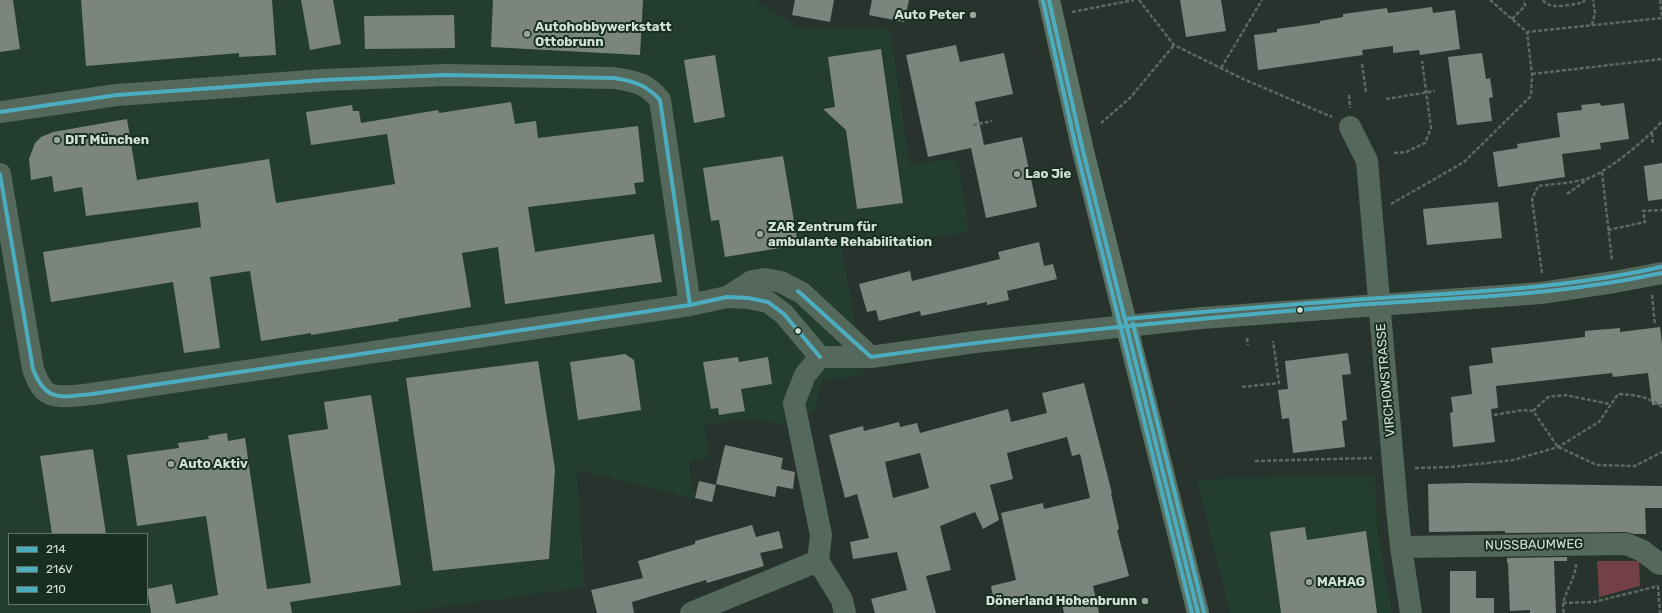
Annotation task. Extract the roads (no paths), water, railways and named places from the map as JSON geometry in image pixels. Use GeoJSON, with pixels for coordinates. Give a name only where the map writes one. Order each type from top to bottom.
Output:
{"type":"FeatureCollection","features":[{"type":"Feature","properties":{"kind":"main road"},"geometry":{"type":"LineString","coordinates":[[1051,8],[1085,158],[1198,613]]}},
{"type":"Feature","properties":{"kind":"street"},"geometry":{"type":"LineString","coordinates":[[0,112],[117,95],[324,80],[445,75],[614,78],[638,83],[651,90],[660,100],[690,305]]}},
{"type":"Feature","properties":{"kind":"street","name":"VIRCHOWSTRASSE"},"geometry":{"type":"LineString","coordinates":[[1350,126],[1367,161],[1401,547],[1412,613]]}},
{"type":"Feature","properties":{"kind":"street"},"geometry":{"type":"LineString","coordinates":[[0,174],[33,369],[39,383],[46,393],[60,396],[92,394],[690,305],[727,297],[748,298],[768,302],[784,314],[820,357]]}},
{"type":"Feature","properties":{"kind":"street"},"geometry":{"type":"LineString","coordinates":[[820,357],[871,357],[975,342],[1127,325],[1380,304],[1541,293],[1662,273]]}},
{"type":"Feature","properties":{"kind":"street"},"geometry":{"type":"LineString","coordinates":[[727,297],[752,282],[765,279],[781,282],[802,293],[871,357]]}},
{"type":"Feature","properties":{"kind":"street"},"geometry":{"type":"LineString","coordinates":[[820,357],[805,375],[794,403],[821,534],[818,561],[842,600],[845,613]]}},
{"type":"Feature","properties":{"kind":"street","name":"NUSSBAUMWEG"},"geometry":{"type":"LineString","coordinates":[[1401,547],[1626,544],[1643,551],[1660,563]]}},
{"type":"Feature","properties":{"kind":"street"},"geometry":{"type":"LineString","coordinates":[[691,613],[818,561]]}},
{"type":"Feature","properties":{"kind":"place","name":"Auto Peter"},"geometry":{"type":"Point","coordinates":[973,15]}},
{"type":"Feature","properties":{"kind":"place","name":"Autohobbywerkstatt Ottobrunn"},"geometry":{"type":"Point","coordinates":[527,34]}},
{"type":"Feature","properties":{"kind":"place","name":"DIT München"},"geometry":{"type":"Point","coordinates":[57,140]}},
{"type":"Feature","properties":{"kind":"place","name":"Lao Jie"},"geometry":{"type":"Point","coordinates":[1017,174]}},
{"type":"Feature","properties":{"kind":"place","name":"ZAR Zentrum für ambulante Rehabilitation"},"geometry":{"type":"Point","coordinates":[760,234]}},
{"type":"Feature","properties":{"kind":"place","name":"Auto Aktiv"},"geometry":{"type":"Point","coordinates":[171,464]}},
{"type":"Feature","properties":{"kind":"place","name":"MAHAG"},"geometry":{"type":"Point","coordinates":[1309,582]}},
{"type":"Feature","properties":{"kind":"place","name":"Dönerland Hohenbrunn"},"geometry":{"type":"Point","coordinates":[1145,601]}}]}
